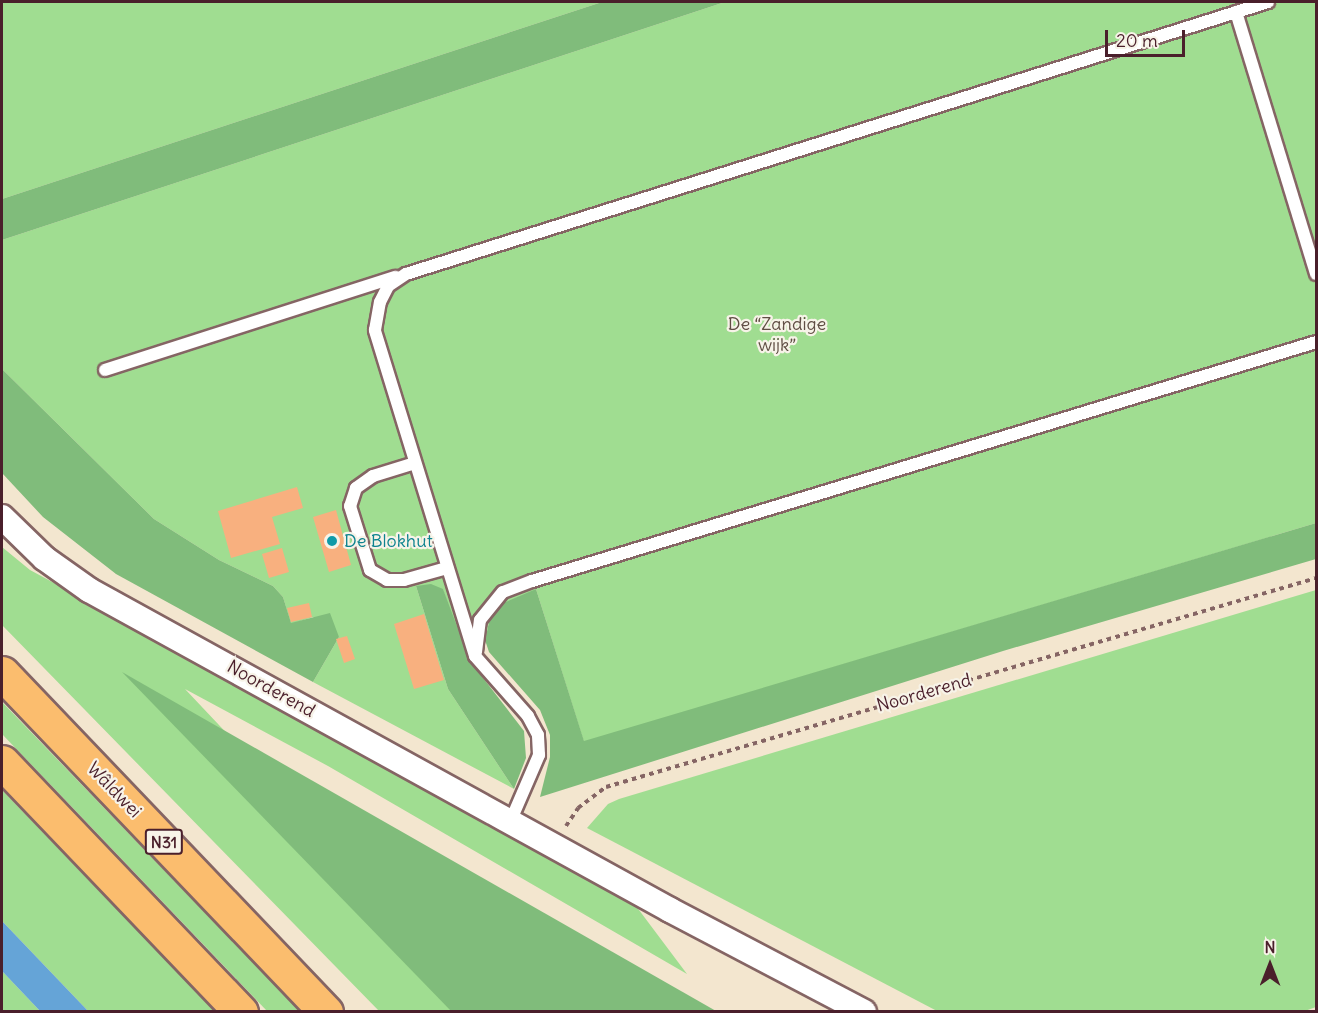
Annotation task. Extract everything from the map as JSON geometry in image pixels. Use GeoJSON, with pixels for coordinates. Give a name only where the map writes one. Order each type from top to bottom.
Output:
{"type":"FeatureCollection","features":[{"type":"Feature","properties":{"kind":"highway","name":"Wâldwei"},"geometry":{"type":"LineString","coordinates":[[2,673],[326,1011]]}},
{"type":"Feature","properties":{"kind":"highway"},"geometry":{"type":"LineString","coordinates":[[2,762],[241,1011]]}},
{"type":"Feature","properties":{"kind":"street","name":"Noorderend"},"geometry":{"type":"LineString","coordinates":[[2,517],[44,558],[89,590],[511,820],[670,910],[864,1011]]}},
{"type":"Feature","properties":{"kind":"lane"},"geometry":{"type":"LineString","coordinates":[[105,369],[1268,2]]}},
{"type":"Feature","properties":{"kind":"lane"},"geometry":{"type":"LineString","coordinates":[[1236,12],[1317,274]]}},
{"type":"Feature","properties":{"kind":"lane"},"geometry":{"type":"LineString","coordinates":[[406,274],[388,286],[380,302],[375,330],[475,656],[528,716],[538,735],[539,755],[511,820]]}},
{"type":"Feature","properties":{"kind":"lane"},"geometry":{"type":"LineString","coordinates":[[475,656],[480,620],[502,592],[1317,342]]}},
{"type":"Feature","properties":{"kind":"lane"},"geometry":{"type":"LineString","coordinates":[[415,463],[373,476],[356,488],[350,506],[370,570],[387,580],[404,580],[447,568]]}},
{"type":"Feature","properties":{"kind":"path","name":"Noorderend"},"geometry":{"type":"LineString","coordinates":[[554,844],[578,808],[606,787],[1317,578]]}},
{"type":"Feature","properties":{"kind":"green space"},"geometry":{"type":"Polygon","coordinates":[[[2,2],[602,2],[2,199],[2,2]]]}},
{"type":"Feature","properties":{"kind":"green space"},"geometry":{"type":"Polygon","coordinates":[[[602,2],[725,2],[2,240],[2,199],[602,2]]]}},
{"type":"Feature","properties":{"kind":"green space","name":"De “Zandige wijk”"},"geometry":{"type":"Polygon","coordinates":[[[725,2],[1316,2],[1316,523],[584,742],[536,589],[490,618],[485,640],[463,647],[443,590],[416,586],[448,689],[514,789],[313,682],[339,637],[313,617],[291,624],[283,597],[273,586],[219,560],[154,519],[2,369],[2,240],[725,2]]]}},
{"type":"Feature","properties":{"kind":"green space"},"geometry":{"type":"Polygon","coordinates":[[[2,369],[154,519],[219,560],[273,586],[283,597],[291,623],[330,613],[339,637],[313,682],[116,574],[43,517],[2,473],[2,369]]]}},
{"type":"Feature","properties":{"kind":"green space"},"geometry":{"type":"Polygon","coordinates":[[[1316,523],[1316,559],[1003,651],[540,797],[550,757],[550,735],[540,710],[489,652],[485,640],[490,618],[501,604],[536,589],[584,741],[1316,523]]]}},
{"type":"Feature","properties":{"kind":"green space"},"geometry":{"type":"Polygon","coordinates":[[[2,547],[30,570],[506,827],[630,898],[687,974],[328,766],[185,689],[489,1011],[379,1011],[2,625],[2,547]]]}},
{"type":"Feature","properties":{"kind":"green space"},"geometry":{"type":"Polygon","coordinates":[[[431,584],[443,589],[470,661],[524,731],[526,758],[514,789],[448,689],[416,586],[431,584]]]}},
{"type":"Feature","properties":{"kind":"green space"},"geometry":{"type":"Polygon","coordinates":[[[1316,590],[1316,1007],[1302,1012],[937,1011],[587,828],[608,804],[619,799],[1316,590]]]}},
{"type":"Feature","properties":{"kind":"green space"},"geometry":{"type":"Polygon","coordinates":[[[122,672],[716,1011],[451,1011],[122,672]]]}},
{"type":"Feature","properties":{"kind":"green space"},"geometry":{"type":"Polygon","coordinates":[[[2,702],[300,1011],[267,1011],[2,734],[2,702]]]}},
{"type":"Feature","properties":{"kind":"green space"},"geometry":{"type":"Polygon","coordinates":[[[2,790],[215,1011],[88,1011],[2,921],[2,790]]]}},
{"type":"Feature","properties":{"kind":"green space"},"geometry":{"type":"Polygon","coordinates":[[[2,971],[40,1011],[2,1011],[2,971]]]}},
{"type":"Feature","properties":{"kind":"water"},"geometry":{"type":"Polygon","coordinates":[[[2,921],[88,1011],[40,1011],[2,971],[2,921]]]}},
{"type":"Feature","properties":{"kind":"building"},"geometry":{"type":"Polygon","coordinates":[[[297,487],[303,508],[272,517],[280,544],[231,558],[218,511],[297,487]]]}},
{"type":"Feature","properties":{"kind":"building","name":"De Blokhut"},"geometry":{"type":"Polygon","coordinates":[[[336,510],[351,565],[329,572],[313,517],[336,510]]]}},
{"type":"Feature","properties":{"kind":"building"},"geometry":{"type":"Polygon","coordinates":[[[282,548],[289,572],[269,578],[262,554],[282,548]]]}},
{"type":"Feature","properties":{"kind":"building"},"geometry":{"type":"Polygon","coordinates":[[[309,603],[312,617],[291,622],[287,608],[309,603]]]}},
{"type":"Feature","properties":{"kind":"building"},"geometry":{"type":"Polygon","coordinates":[[[424,614],[444,680],[414,689],[394,624],[424,614]]]}},
{"type":"Feature","properties":{"kind":"building"},"geometry":{"type":"Polygon","coordinates":[[[347,636],[355,659],[344,663],[336,639],[347,636]]]}},
{"type":"Feature","properties":{"kind":"place","name":"De Blokhut"},"geometry":{"type":"Point","coordinates":[332,541]}}]}
